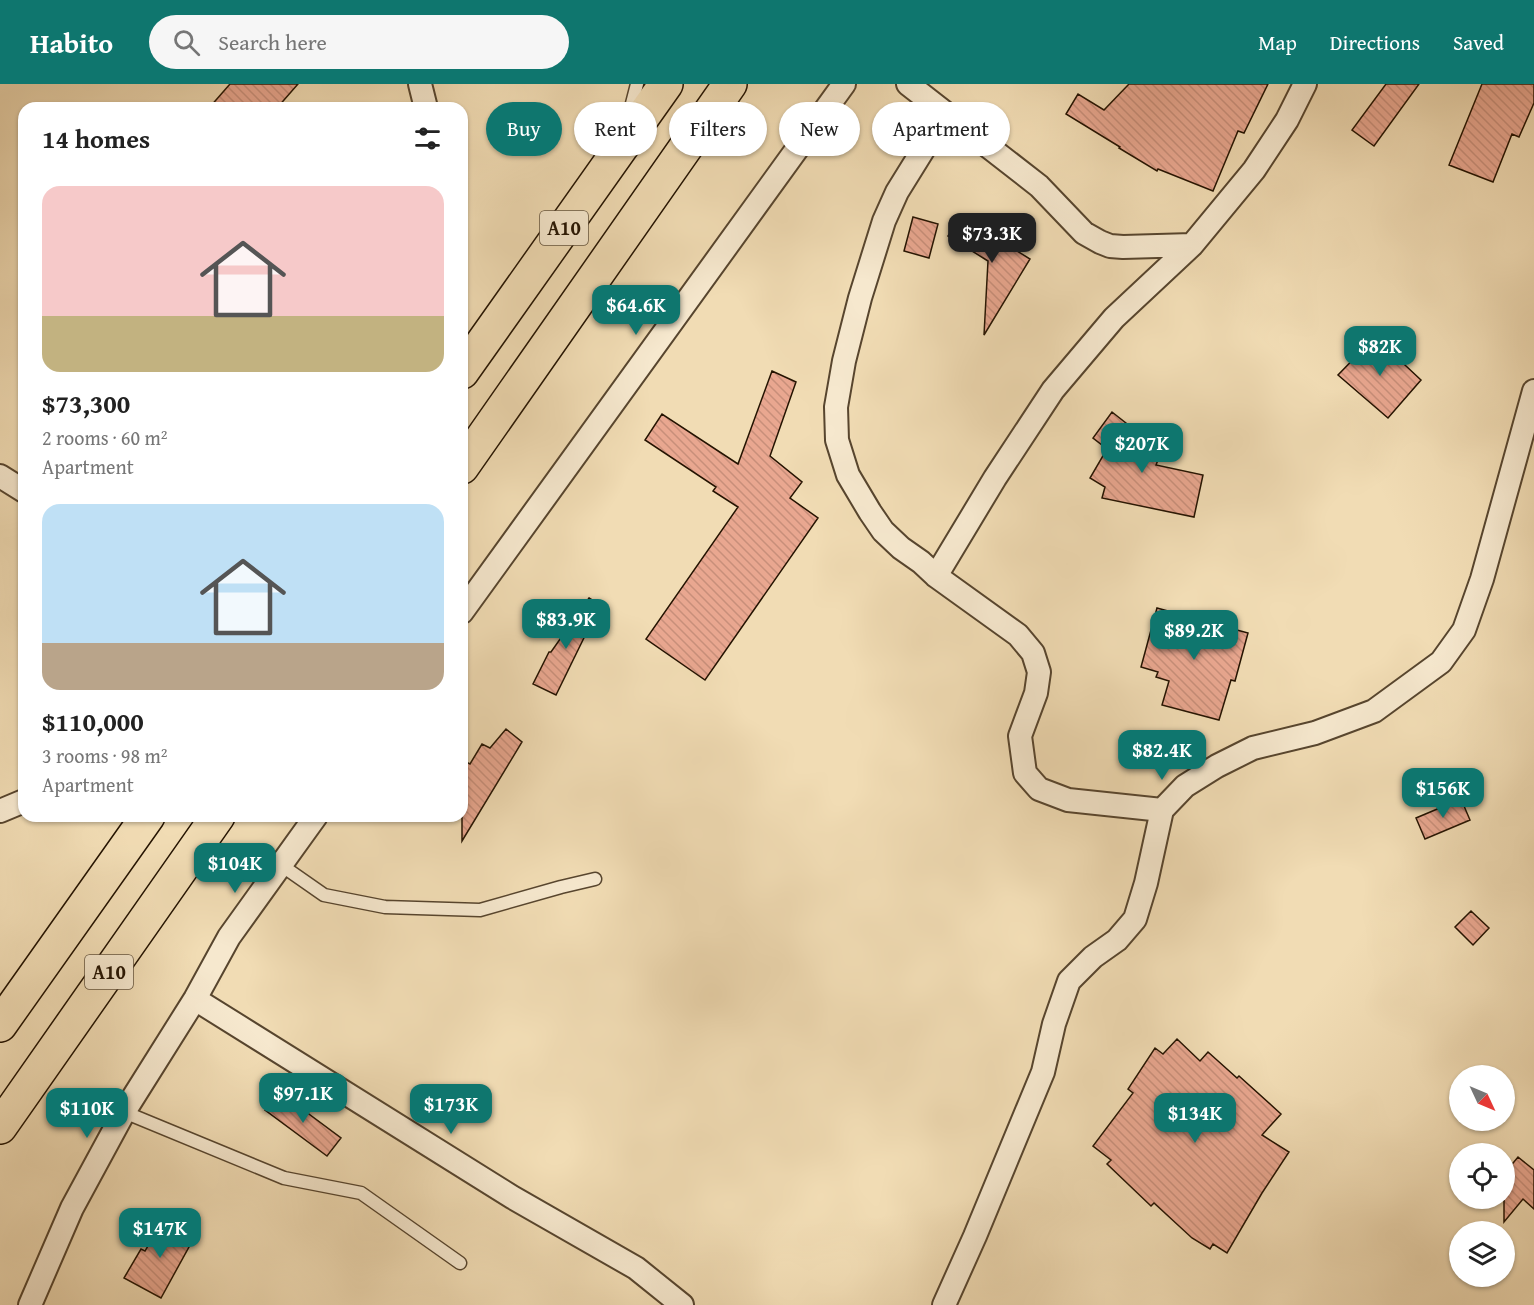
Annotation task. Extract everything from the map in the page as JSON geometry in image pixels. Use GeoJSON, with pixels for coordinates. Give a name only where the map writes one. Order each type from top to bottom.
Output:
{"type":"FeatureCollection","features":[{"type":"Feature","properties":{"kind":"main road","name":"A10"},"geometry":{"type":"LineString","coordinates":[[653,102],[666,84]]}},
{"type":"Feature","properties":{"kind":"main road","name":"A10"},"geometry":{"type":"LineString","coordinates":[[468,458],[730,84]]}},
{"type":"Feature","properties":{"kind":"main road","name":"A10"},"geometry":{"type":"LineString","coordinates":[[468,364],[615,156]]}},
{"type":"Feature","properties":{"kind":"main road","name":"A10"},"geometry":{"type":"LineString","coordinates":[[0,1025],[144,822]]}},
{"type":"Feature","properties":{"kind":"main road","name":"A10"},"geometry":{"type":"LineString","coordinates":[[0,1127],[214,822]]}},
{"type":"Feature","properties":{"kind":"street"},"geometry":{"type":"LineString","coordinates":[[420,84],[424,102]]}},
{"type":"Feature","properties":{"kind":"street"},"geometry":{"type":"LineString","coordinates":[[468,604],[844,84]]}},
{"type":"Feature","properties":{"kind":"street"},"geometry":{"type":"LineString","coordinates":[[908,84],[932,102]]}},
{"type":"Feature","properties":{"kind":"street"},"geometry":{"type":"LineString","coordinates":[[936,576],[995,478],[1053,390],[1114,318],[1192,245],[1254,170],[1287,120],[1305,84]]}},
{"type":"Feature","properties":{"kind":"street"},"geometry":{"type":"LineString","coordinates":[[919,156],[897,192],[884,220],[860,298],[844,361],[836,407],[837,440],[848,475],[883,531],[936,576],[1018,635],[1033,653],[1039,672],[1036,693],[1020,736],[1025,773],[1039,789],[1068,800],[1162,810]]}},
{"type":"Feature","properties":{"kind":"street"},"geometry":{"type":"LineString","coordinates":[[1001,156],[1039,186],[1084,233],[1100,242],[1110,246],[1124,247],[1192,245]]}},
{"type":"Feature","properties":{"kind":"street"},"geometry":{"type":"LineString","coordinates":[[944,1305],[1043,1072],[1054,1024],[1069,981],[1093,957],[1118,940],[1135,919],[1146,883],[1162,810],[1185,786],[1216,766],[1253,748],[1315,733],[1374,711],[1441,662],[1464,630],[1482,579],[1534,392]]}},
{"type":"Feature","properties":{"kind":"street"},"geometry":{"type":"LineString","coordinates":[[0,476],[18,487]]}},
{"type":"Feature","properties":{"kind":"street"},"geometry":{"type":"LineString","coordinates":[[0,811],[18,804]]}},
{"type":"Feature","properties":{"kind":"street"},"geometry":{"type":"LineString","coordinates":[[30,1305],[72,1208],[124,1112],[195,999],[229,937],[312,822]]}},
{"type":"Feature","properties":{"kind":"street"},"geometry":{"type":"LineString","coordinates":[[195,999],[512,1197],[636,1269],[682,1305]]}},
{"type":"Feature","properties":{"kind":"lane"},"geometry":{"type":"LineString","coordinates":[[632,102],[637,84]]}},
{"type":"Feature","properties":{"kind":"lane"},"geometry":{"type":"LineString","coordinates":[[281,865],[324,895],[385,907],[480,910],[595,879]]}},
{"type":"Feature","properties":{"kind":"lane"},"geometry":{"type":"LineString","coordinates":[[124,1112],[284,1178],[361,1193],[460,1263]]}},
{"type":"Feature","properties":{"kind":"building"},"geometry":{"type":"Polygon","coordinates":[[[230,84],[298,84],[282,102],[214,102],[230,84]]]}},
{"type":"Feature","properties":{"kind":"building"},"geometry":{"type":"Polygon","coordinates":[[[1129,84],[1268,84],[1244,133],[1238,131],[1213,191],[1158,169],[1157,171],[1066,114],[1078,94],[1104,110],[1129,84]]]}},
{"type":"Feature","properties":{"kind":"building"},"geometry":{"type":"Polygon","coordinates":[[[1386,84],[1419,84],[1374,146],[1352,130],[1386,84]]]}},
{"type":"Feature","properties":{"kind":"building"},"geometry":{"type":"Polygon","coordinates":[[[1482,84],[1534,84],[1534,103],[1519,137],[1512,134],[1493,182],[1449,165],[1482,84]]]}},
{"type":"Feature","properties":{"kind":"building"},"geometry":{"type":"Polygon","coordinates":[[[961,216],[1030,259],[984,335],[988,261],[948,236],[961,216]]]}},
{"type":"Feature","properties":{"kind":"building"},"geometry":{"type":"Polygon","coordinates":[[[913,217],[938,224],[929,258],[904,251],[913,217]]]}},
{"type":"Feature","properties":{"kind":"building"},"geometry":{"type":"Polygon","coordinates":[[[1375,337],[1421,380],[1388,418],[1338,375],[1375,337]]]}},
{"type":"Feature","properties":{"kind":"building"},"geometry":{"type":"Polygon","coordinates":[[[772,371],[796,382],[770,456],[802,482],[790,498],[818,518],[705,680],[646,639],[738,507],[713,491],[716,487],[645,440],[662,414],[738,464],[772,371]]]}},
{"type":"Feature","properties":{"kind":"building"},"geometry":{"type":"Polygon","coordinates":[[[1112,412],[1141,435],[1132,447],[1160,455],[1156,465],[1203,475],[1194,517],[1102,498],[1105,487],[1090,478],[1107,449],[1093,438],[1112,412]]]}},
{"type":"Feature","properties":{"kind":"building"},"geometry":{"type":"Polygon","coordinates":[[[589,598],[600,605],[556,695],[533,684],[549,652],[589,598]]]}},
{"type":"Feature","properties":{"kind":"building"},"geometry":{"type":"Polygon","coordinates":[[[1157,608],[1248,633],[1235,681],[1231,680],[1219,720],[1162,705],[1169,681],[1156,677],[1158,672],[1141,667],[1157,608]]]}},
{"type":"Feature","properties":{"kind":"building"},"geometry":{"type":"Polygon","coordinates":[[[506,729],[522,742],[462,841],[462,822],[468,822],[468,763],[470,764],[482,744],[490,748],[506,729]]]}},
{"type":"Feature","properties":{"kind":"building"},"geometry":{"type":"Polygon","coordinates":[[[1461,799],[1470,820],[1425,839],[1416,818],[1461,799]]]}},
{"type":"Feature","properties":{"kind":"building"},"geometry":{"type":"Polygon","coordinates":[[[1471,911],[1489,928],[1473,945],[1455,927],[1471,911]]]}},
{"type":"Feature","properties":{"kind":"building"},"geometry":{"type":"Polygon","coordinates":[[[1177,1039],[1200,1061],[1208,1052],[1281,1114],[1262,1135],[1289,1152],[1227,1253],[1213,1244],[1210,1249],[1192,1238],[1154,1203],[1151,1206],[1107,1164],[1111,1160],[1093,1146],[1133,1093],[1128,1089],[1155,1048],[1163,1054],[1177,1039]]]}},
{"type":"Feature","properties":{"kind":"building"},"geometry":{"type":"Polygon","coordinates":[[[278,1091],[341,1138],[327,1156],[265,1110],[278,1091]]]}},
{"type":"Feature","properties":{"kind":"building"},"geometry":{"type":"Polygon","coordinates":[[[1518,1157],[1534,1170],[1534,1209],[1523,1199],[1515,1209],[1515,1161],[1518,1157]]]}},
{"type":"Feature","properties":{"kind":"building"},"geometry":{"type":"Polygon","coordinates":[[[1504,1209],[1515,1209],[1505,1221],[1504,1209]]]}},
{"type":"Feature","properties":{"kind":"building"},"geometry":{"type":"Polygon","coordinates":[[[164,1218],[195,1236],[161,1298],[124,1278],[141,1249],[145,1251],[164,1218]]]}}]}
